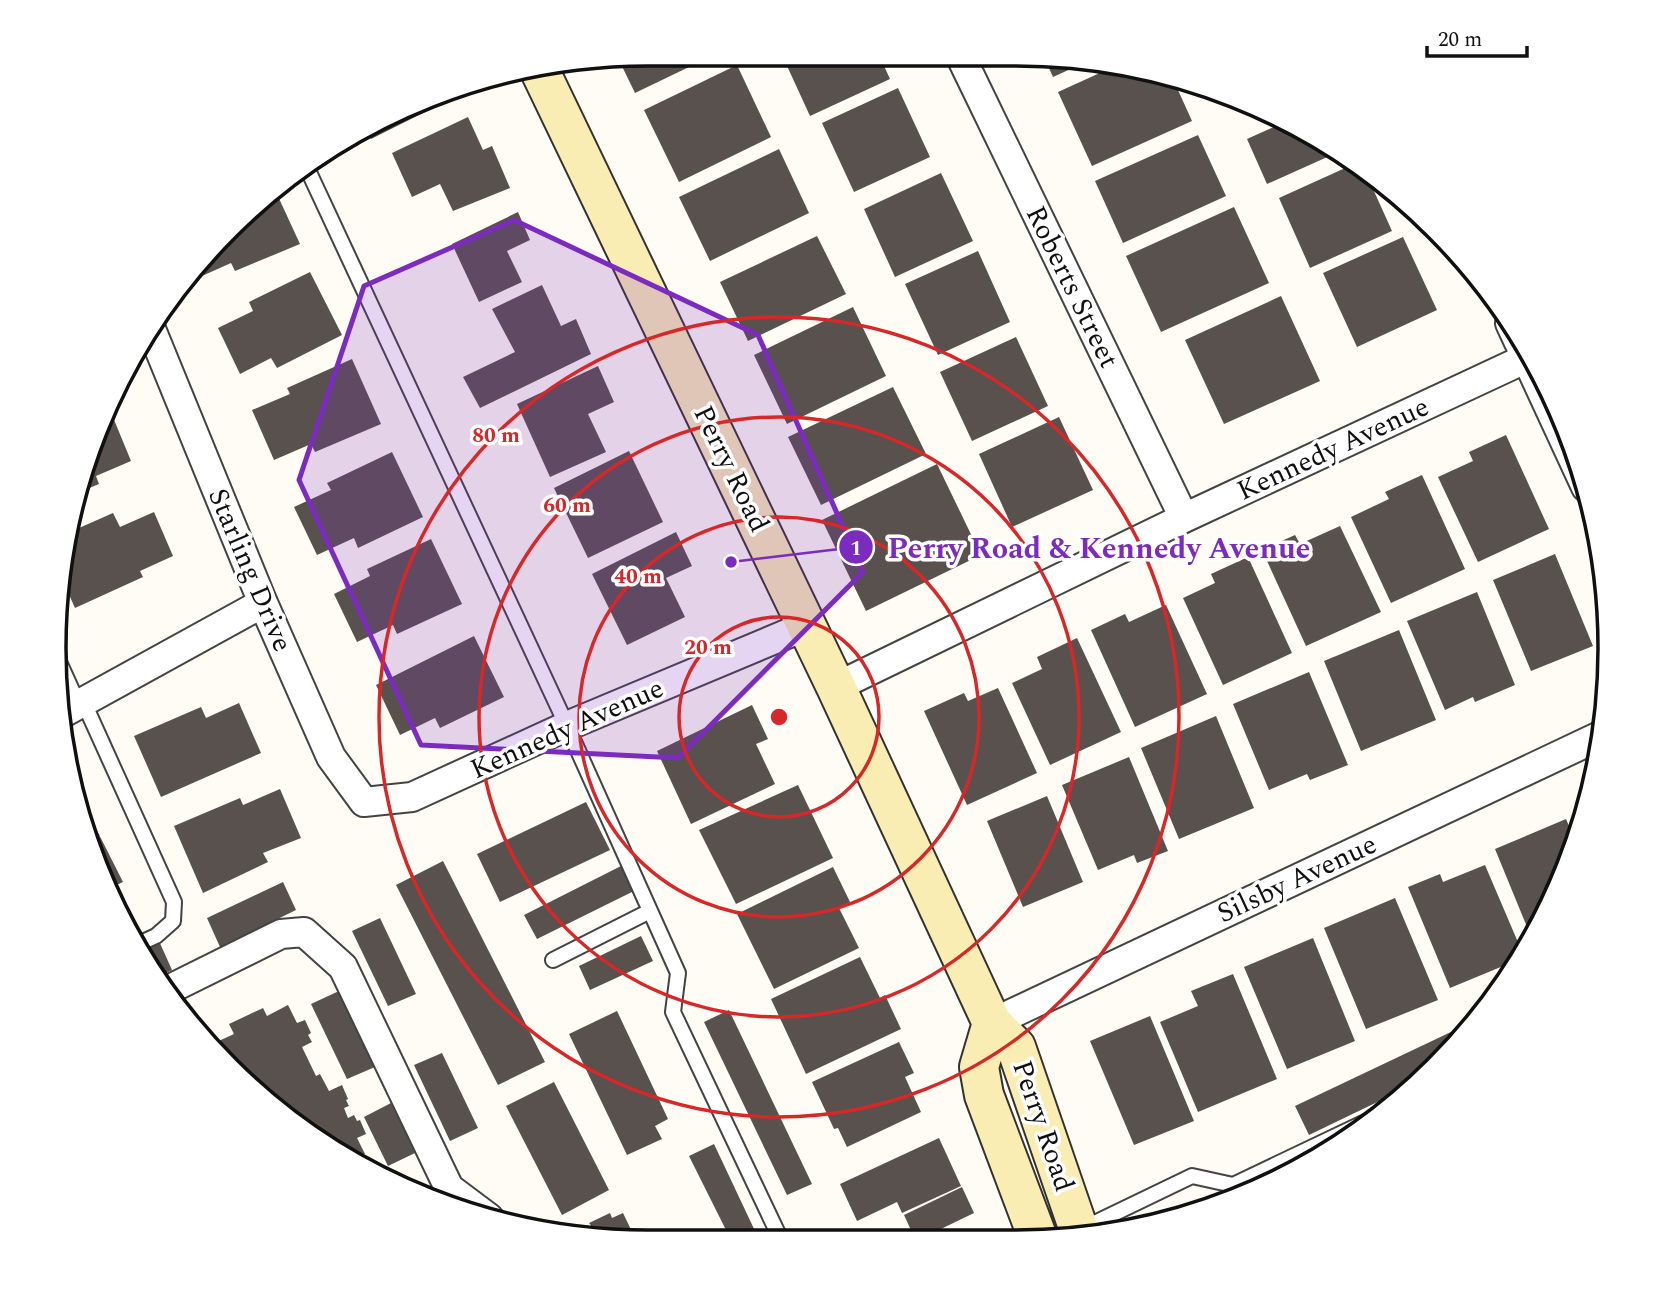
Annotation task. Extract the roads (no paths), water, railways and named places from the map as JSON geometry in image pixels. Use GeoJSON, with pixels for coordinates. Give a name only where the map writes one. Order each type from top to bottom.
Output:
{"type":"FeatureCollection","features":[{"type":"Feature","properties":{"kind":"street","name":"Roberts Street"},"geometry":{"type":"LineString","coordinates":[[965,66],[1184,518]]}},
{"type":"Feature","properties":{"kind":"street","name":"Perry Road"},"geometry":{"type":"LineString","coordinates":[[543,77],[836,688],[992,1023],[1016,1047],[1078,1227]]}},
{"type":"Feature","properties":{"kind":"street","name":"Starling Drive"},"geometry":{"type":"LineString","coordinates":[[155,340],[263,603],[331,757],[365,802]]}},
{"type":"Feature","properties":{"kind":"street","name":"Kennedy Avenue"},"geometry":{"type":"LineString","coordinates":[[836,688],[1184,518],[1522,360]]}},
{"type":"Feature","properties":{"kind":"street"},"geometry":{"type":"LineString","coordinates":[[75,707],[263,603]]}},
{"type":"Feature","properties":{"kind":"street","name":"Kennedy Avenue"},"geometry":{"type":"LineString","coordinates":[[365,802],[412,797],[567,726],[806,626]]}},
{"type":"Feature","properties":{"kind":"street","name":"Silsby Avenue"},"geometry":{"type":"LineString","coordinates":[[992,1023],[1591,740]]}},
{"type":"Feature","properties":{"kind":"street"},"geometry":{"type":"LineString","coordinates":[[175,986],[281,934],[304,932],[343,967],[449,1188],[468,1202]]}},
{"type":"Feature","properties":{"kind":"street","name":"Perry Road"},"geometry":{"type":"LineString","coordinates":[[992,1023],[979,1067],[984,1095],[1035,1230]]}},
{"type":"Feature","properties":{"kind":"lane"},"geometry":{"type":"LineString","coordinates":[[310,175],[567,726],[678,973],[673,1012],[776,1230]]}},
{"type":"Feature","properties":{"kind":"lane"},"geometry":{"type":"LineString","coordinates":[[68,688],[174,902],[173,921],[156,936],[145,941]]}},
{"type":"Feature","properties":{"kind":"lane"},"geometry":{"type":"LineString","coordinates":[[553,960],[650,912]]}},
{"type":"Feature","properties":{"kind":"lane"},"geometry":{"type":"LineString","coordinates":[[1097,1225],[1192,1176],[1233,1185],[1329,1139]]}},
{"type":"Feature","properties":{"kind":"place","name":"Perry Road & Kennedy Avenue"},"geometry":{"type":"Point","coordinates":[731,562]}}]}
